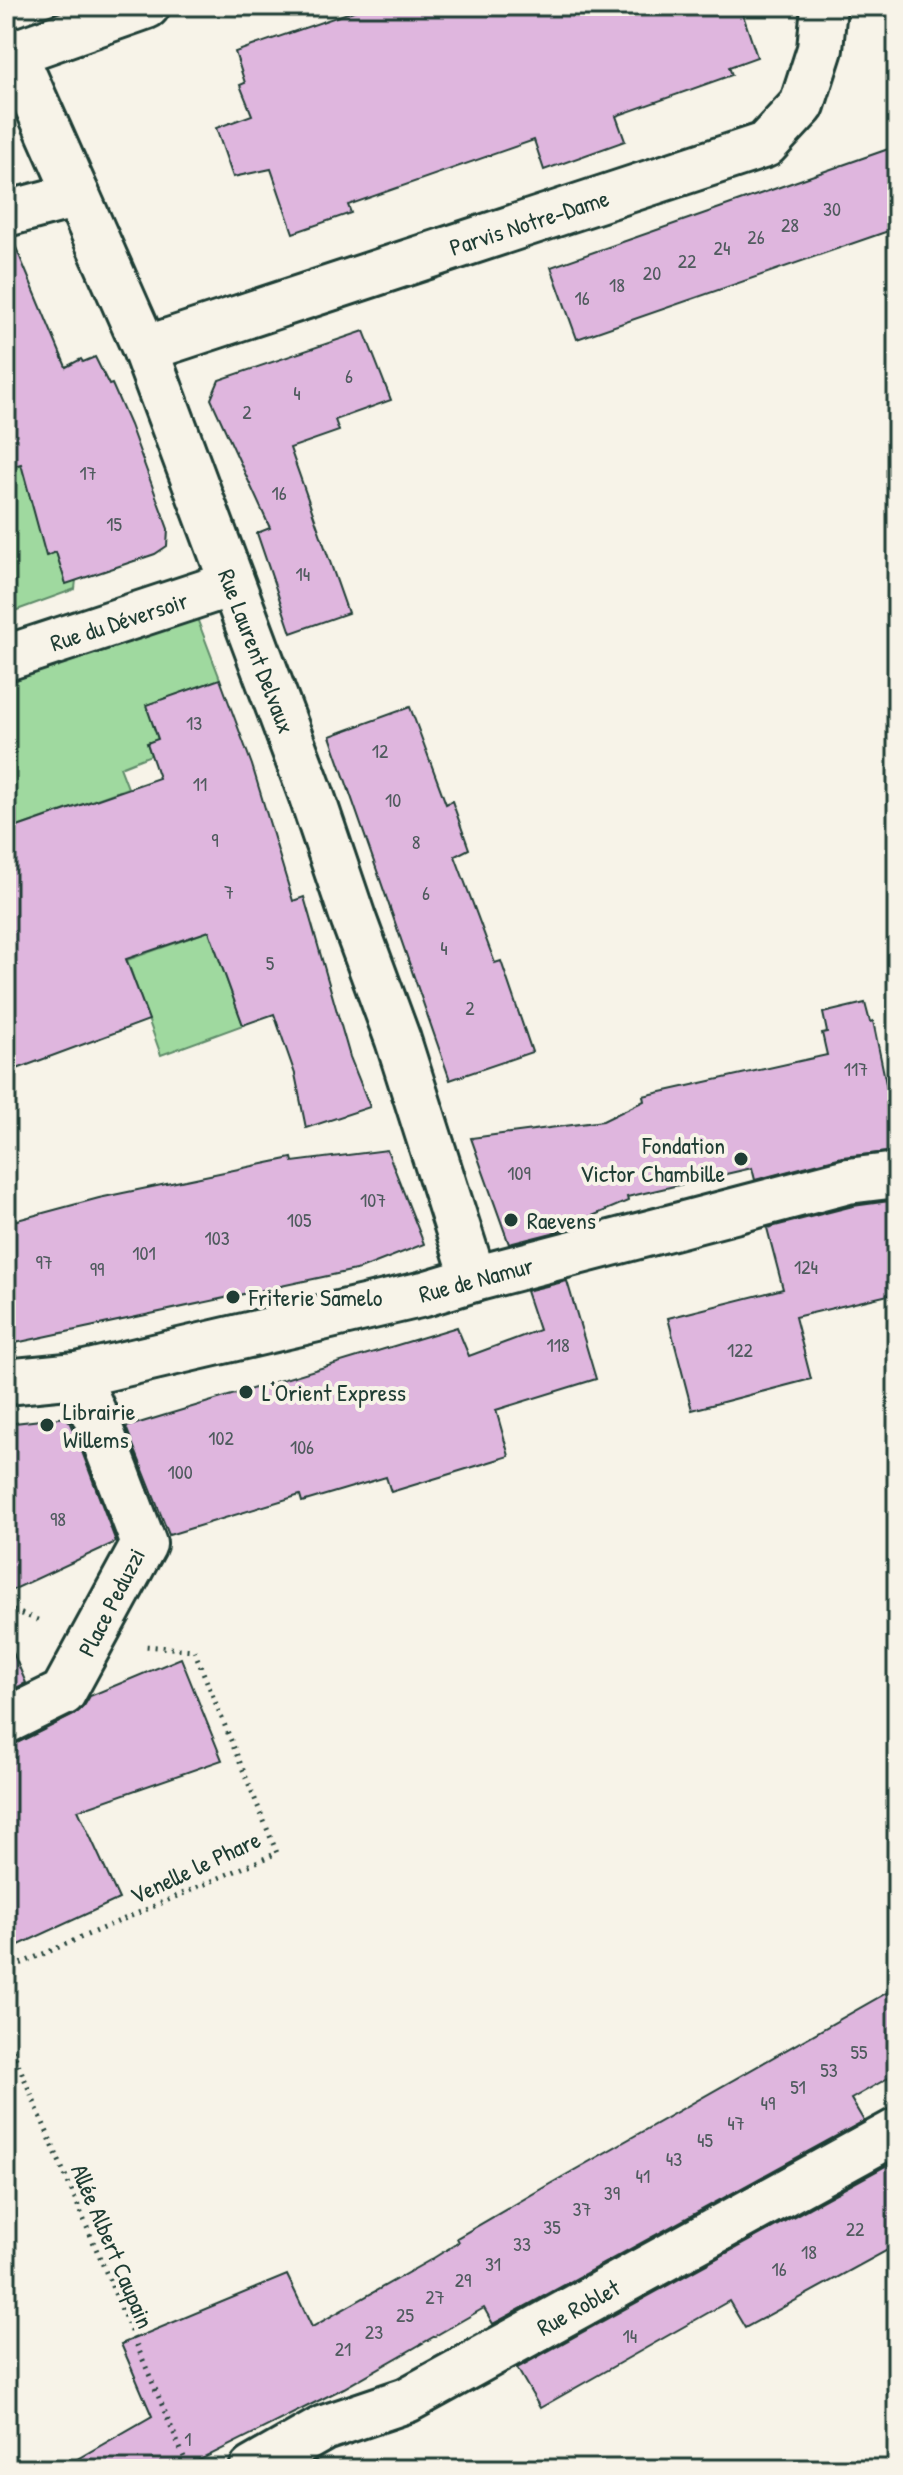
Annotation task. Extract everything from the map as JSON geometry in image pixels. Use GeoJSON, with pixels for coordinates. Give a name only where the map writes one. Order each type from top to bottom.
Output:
{"type":"FeatureCollection","features":[{"type":"Feature","properties":{"kind":"street"},"geometry":{"type":"LineString","coordinates":[[10,45],[147,6]]}},
{"type":"Feature","properties":{"kind":"street","name":"Parvis Notre-Dame"},"geometry":{"type":"LineString","coordinates":[[145,349],[765,145],[802,105],[820,49],[824,6]]}},
{"type":"Feature","properties":{"kind":"street","name":"Rue Laurent Delvaux"},"geometry":{"type":"LineString","coordinates":[[10,45],[145,349],[311,794],[398,1040],[474,1279]]}},
{"type":"Feature","properties":{"kind":"street"},"geometry":{"type":"LineString","coordinates":[[6,214],[77,195]]}},
{"type":"Feature","properties":{"kind":"street","name":"Rue du Déversoir"},"geometry":{"type":"LineString","coordinates":[[6,658],[231,584]]}},
{"type":"Feature","properties":{"kind":"street","name":"Rue de Namur"},"geometry":{"type":"LineString","coordinates":[[6,1382],[77,1375],[424,1294],[848,1181],[897,1175]]}},
{"type":"Feature","properties":{"kind":"street","name":"Place Peduzzi"},"geometry":{"type":"LineString","coordinates":[[6,1721],[63,1693],[144,1544],[77,1375]]}},
{"type":"Feature","properties":{"kind":"street","name":"Rue Roblet"},"geometry":{"type":"LineString","coordinates":[[269,2458],[324,2428],[407,2400],[897,2131]]}},
{"type":"Feature","properties":{"kind":"path","name":"Venelle le Phare"},"geometry":{"type":"LineString","coordinates":[[6,1970],[277,1853],[194,1650],[93,1642]]}},
{"type":"Feature","properties":{"kind":"path","name":"Allée Albert Caupain"},"geometry":{"type":"LineString","coordinates":[[6,2035],[189,2469]]}},
{"type":"Feature","properties":{"kind":"green space"},"geometry":{"type":"Polygon","coordinates":[[[26,463],[47,556],[56,552],[66,583],[76,580],[75,589],[6,614],[6,469],[26,463]]]}},
{"type":"Feature","properties":{"kind":"green space"},"geometry":{"type":"Polygon","coordinates":[[[195,613],[220,679],[147,705],[158,739],[147,743],[151,755],[120,767],[128,788],[6,831],[6,677],[195,613]]]}},
{"type":"Feature","properties":{"kind":"green space"},"geometry":{"type":"Polygon","coordinates":[[[209,931],[243,1025],[161,1055],[127,960],[209,931]]]}},
{"type":"Feature","properties":{"kind":"building"},"geometry":{"type":"Polygon","coordinates":[[[368,6],[740,6],[757,57],[729,67],[732,75],[616,116],[625,141],[544,170],[534,140],[348,205],[351,213],[293,233],[271,169],[233,177],[216,128],[252,115],[240,85],[245,83],[235,52],[368,6]]]}},
{"type":"Feature","properties":{"kind":"building"},"geometry":{"type":"Polygon","coordinates":[[[897,146],[897,228],[577,339],[551,267],[897,146]]]}},
{"type":"Feature","properties":{"kind":"building"},"geometry":{"type":"Polygon","coordinates":[[[6,238],[12,238],[66,367],[81,359],[83,362],[95,357],[109,385],[112,384],[168,529],[167,546],[155,554],[66,584],[56,552],[46,556],[21,464],[6,468],[6,238]]]}},
{"type":"Feature","properties":{"kind":"building"},"geometry":{"type":"Polygon","coordinates":[[[364,331],[391,400],[335,420],[339,431],[290,448],[348,613],[291,633],[257,533],[270,528],[211,399],[219,380],[364,331]]]}},
{"type":"Feature","properties":{"kind":"building"},"geometry":{"type":"Polygon","coordinates":[[[220,679],[252,765],[293,901],[304,897],[350,1057],[370,1107],[306,1128],[295,1074],[274,1014],[243,1025],[209,931],[126,959],[149,1020],[6,1073],[6,831],[159,778],[147,743],[158,739],[146,705],[220,679]]]}},
{"type":"Feature","properties":{"kind":"building"},"geometry":{"type":"Polygon","coordinates":[[[410,707],[446,804],[452,801],[469,849],[455,856],[495,963],[501,961],[532,1052],[450,1080],[330,736],[410,707]]]}},
{"type":"Feature","properties":{"kind":"building"},"geometry":{"type":"Polygon","coordinates":[[[865,1003],[870,1022],[873,1021],[890,1103],[897,1102],[897,1151],[842,1157],[755,1180],[752,1168],[627,1197],[628,1201],[552,1233],[509,1244],[471,1138],[603,1121],[644,1101],[643,1096],[827,1055],[822,1033],[827,1032],[823,1013],[865,1003]]]}},
{"type":"Feature","properties":{"kind":"building"},"geometry":{"type":"Polygon","coordinates":[[[387,1150],[424,1244],[360,1269],[6,1345],[6,1223],[99,1198],[292,1158],[293,1162],[387,1150]]]}},
{"type":"Feature","properties":{"kind":"building"},"geometry":{"type":"Polygon","coordinates":[[[897,1200],[897,1293],[795,1317],[811,1379],[692,1410],[668,1318],[783,1289],[767,1228],[853,1206],[897,1200]]]}},
{"type":"Feature","properties":{"kind":"building"},"geometry":{"type":"Polygon","coordinates":[[[567,1281],[596,1379],[496,1410],[509,1456],[391,1492],[386,1477],[302,1502],[300,1495],[169,1535],[126,1427],[457,1327],[469,1356],[539,1330],[526,1291],[567,1281]]]}},
{"type":"Feature","properties":{"kind":"building"},"geometry":{"type":"Polygon","coordinates":[[[67,1417],[116,1542],[6,1593],[6,1424],[67,1417]]]}},
{"type":"Feature","properties":{"kind":"building"},"geometry":{"type":"Polygon","coordinates":[[[6,1636],[26,1683],[6,1693],[6,1636]]]}},
{"type":"Feature","properties":{"kind":"building"},"geometry":{"type":"Polygon","coordinates":[[[181,1658],[222,1760],[78,1810],[119,1899],[6,1951],[6,1746],[74,1715],[90,1696],[181,1658]]]}},
{"type":"Feature","properties":{"kind":"building"},"geometry":{"type":"Polygon","coordinates":[[[897,1987],[897,2073],[851,2099],[864,2121],[493,2324],[484,2308],[344,2388],[182,2469],[60,2469],[152,2416],[121,2344],[287,2275],[312,2327],[432,2259],[459,2242],[457,2238],[548,2185],[897,1987]]]}},
{"type":"Feature","properties":{"kind":"building"},"geometry":{"type":"Polygon","coordinates":[[[889,2164],[897,2179],[897,2245],[745,2328],[729,2301],[540,2408],[517,2368],[889,2164]]]}},
{"type":"Feature","properties":{"kind":"place","name":"Fondation Victor Chambille"},"geometry":{"type":"Point","coordinates":[741,1159]}},
{"type":"Feature","properties":{"kind":"place","name":"Raevens"},"geometry":{"type":"Point","coordinates":[511,1220]}},
{"type":"Feature","properties":{"kind":"place","name":"Friterie Samelo"},"geometry":{"type":"Point","coordinates":[233,1297]}},
{"type":"Feature","properties":{"kind":"place","name":"L'Orient Express"},"geometry":{"type":"Point","coordinates":[246,1392]}},
{"type":"Feature","properties":{"kind":"place","name":"Librairie Willems"},"geometry":{"type":"Point","coordinates":[47,1425]}}]}
